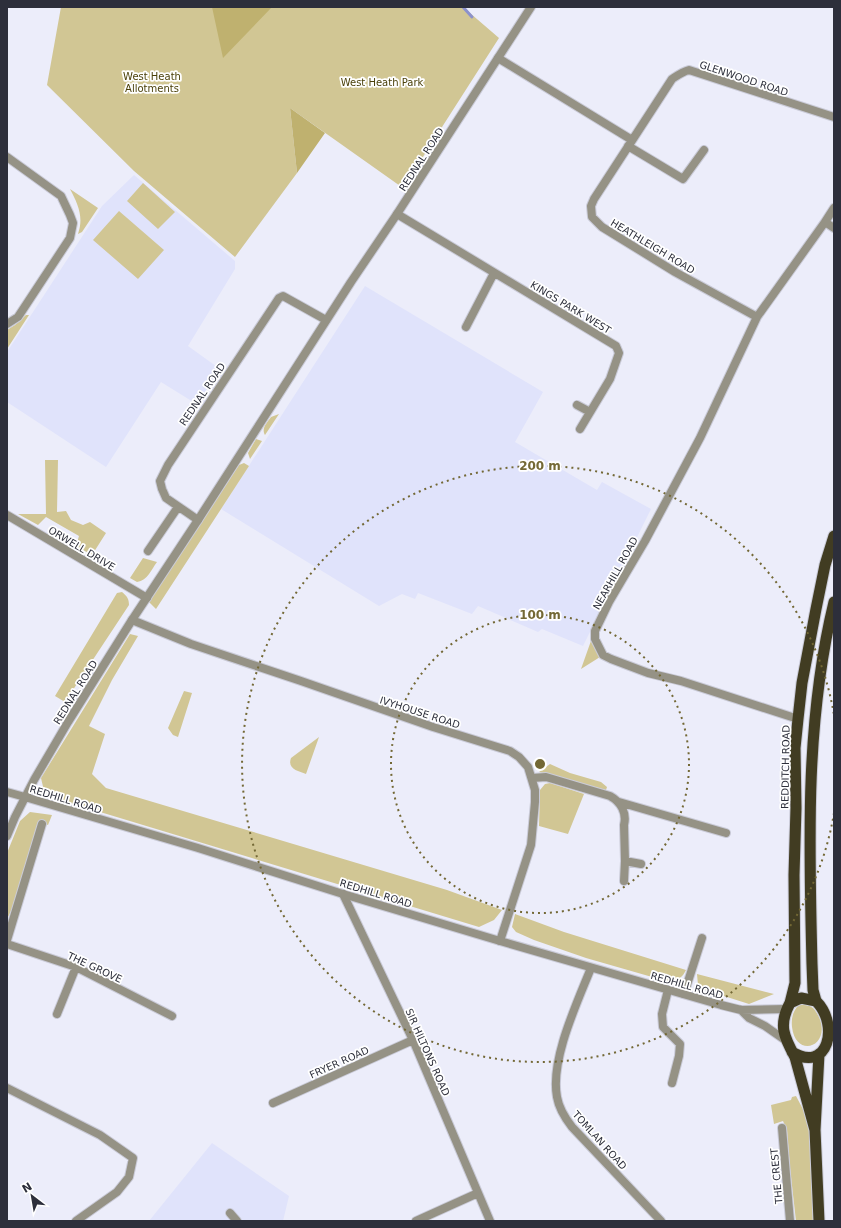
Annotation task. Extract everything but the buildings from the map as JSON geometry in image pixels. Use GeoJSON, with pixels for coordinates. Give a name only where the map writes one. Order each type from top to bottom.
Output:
{"type":"FeatureCollection","features":[{"type":"Feature","properties":{"kind":"highway","name":"REDDITCH ROAD"},"geometry":{"type":"LineString","coordinates":[[788,1006],[795,982],[795,748],[802,683],[825,565],[834,536]]}},
{"type":"Feature","properties":{"kind":"highway"},"geometry":{"type":"LineString","coordinates":[[792,1052],[798,1056],[808,1058],[819,1054],[831,1040],[828,1021],[816,1001],[813,990],[809,810],[812,748],[817,694],[831,631],[834,602]]}},
{"type":"Feature","properties":{"kind":"highway"},"geometry":{"type":"LineString","coordinates":[[815,1130],[795,1057],[786,1040],[783,1024],[788,1006],[801,998],[816,1001]]}},
{"type":"Feature","properties":{"kind":"highway"},"geometry":{"type":"LineString","coordinates":[[819,1054],[815,1130],[819,1221]]}},
{"type":"Feature","properties":{"kind":"street","name":"REDNAL ROAD"},"geometry":{"type":"LineString","coordinates":[[7,836],[34,780],[68,722],[132,620],[531,7]]}},
{"type":"Feature","properties":{"kind":"street"},"geometry":{"type":"LineString","coordinates":[[498,58],[683,179],[704,150]]}},
{"type":"Feature","properties":{"kind":"street","name":"GLENWOOD ROAD"},"geometry":{"type":"LineString","coordinates":[[630,143],[672,79],[678,74],[689,70],[834,117]]}},
{"type":"Feature","properties":{"kind":"street","name":"HEATHLEIGH ROAD"},"geometry":{"type":"LineString","coordinates":[[630,143],[594,199],[591,206],[592,217],[602,227],[668,268],[757,317]]}},
{"type":"Feature","properties":{"kind":"street"},"geometry":{"type":"LineString","coordinates":[[7,157],[61,196],[73,223],[70,238],[18,317],[7,324]]}},
{"type":"Feature","properties":{"kind":"street"},"geometry":{"type":"LineString","coordinates":[[757,317],[834,208]]}},
{"type":"Feature","properties":{"kind":"street","name":"KINGS PARK WEST"},"geometry":{"type":"LineString","coordinates":[[397,214],[616,346],[619,353],[610,379],[580,429]]}},
{"type":"Feature","properties":{"kind":"street"},"geometry":{"type":"LineString","coordinates":[[825,222],[834,228]]}},
{"type":"Feature","properties":{"kind":"street"},"geometry":{"type":"LineString","coordinates":[[466,327],[494,273]]}},
{"type":"Feature","properties":{"kind":"street","name":"REDNAL ROAD"},"geometry":{"type":"LineString","coordinates":[[198,520],[166,498],[160,481],[168,465],[280,298],[283,296],[326,320]]}},
{"type":"Feature","properties":{"kind":"street","name":"NEARHILL ROAD"},"geometry":{"type":"LineString","coordinates":[[757,317],[700,438],[645,541],[609,602],[595,631],[595,639],[604,655],[611,659],[648,673],[681,681],[798,720]]}},
{"type":"Feature","properties":{"kind":"street"},"geometry":{"type":"LineString","coordinates":[[577,405],[590,412]]}},
{"type":"Feature","properties":{"kind":"street"},"geometry":{"type":"LineString","coordinates":[[148,551],[178,507]]}},
{"type":"Feature","properties":{"kind":"street","name":"ORWELL DRIVE"},"geometry":{"type":"LineString","coordinates":[[7,515],[147,598]]}},
{"type":"Feature","properties":{"kind":"street","name":"IVYHOUSE ROAD"},"geometry":{"type":"LineString","coordinates":[[132,620],[191,644],[433,727],[510,750],[519,757],[528,767],[535,790],[531,845],[500,941]]}},
{"type":"Feature","properties":{"kind":"street"},"geometry":{"type":"LineString","coordinates":[[532,778],[546,777],[610,796],[619,802],[624,811],[626,820],[624,825],[624,881]]}},
{"type":"Feature","properties":{"kind":"street","name":"REDHILL ROAD"},"geometry":{"type":"LineString","coordinates":[[7,792],[198,848],[343,894],[668,990],[741,1010],[788,1006]]}},
{"type":"Feature","properties":{"kind":"street"},"geometry":{"type":"LineString","coordinates":[[619,802],[726,833]]}},
{"type":"Feature","properties":{"kind":"street"},"geometry":{"type":"LineString","coordinates":[[7,940],[42,824]]}},
{"type":"Feature","properties":{"kind":"street"},"geometry":{"type":"LineString","coordinates":[[625,861],[641,864]]}},
{"type":"Feature","properties":{"kind":"street","name":"SIR HILTONS ROAD"},"geometry":{"type":"LineString","coordinates":[[343,894],[413,1040],[490,1221]]}},
{"type":"Feature","properties":{"kind":"street"},"geometry":{"type":"LineString","coordinates":[[684,994],[702,938]]}},
{"type":"Feature","properties":{"kind":"street","name":"THE GROVE"},"geometry":{"type":"LineString","coordinates":[[7,944],[76,967],[172,1016]]}},
{"type":"Feature","properties":{"kind":"street"},"geometry":{"type":"LineString","coordinates":[[57,1014],[76,967]]}},
{"type":"Feature","properties":{"kind":"street","name":"TOMLAN ROAD"},"geometry":{"type":"LineString","coordinates":[[591,968],[562,1044],[557,1070],[556,1088],[560,1109],[572,1127],[661,1221]]}},
{"type":"Feature","properties":{"kind":"street"},"geometry":{"type":"LineString","coordinates":[[668,990],[662,1014],[664,1027],[680,1044],[679,1071],[672,1083]]}},
{"type":"Feature","properties":{"kind":"street","name":"REDHILL ROAD"},"geometry":{"type":"LineString","coordinates":[[741,1010],[749,1018],[765,1026],[786,1040]]}},
{"type":"Feature","properties":{"kind":"street","name":"FRYER ROAD"},"geometry":{"type":"LineString","coordinates":[[273,1103],[413,1040]]}},
{"type":"Feature","properties":{"kind":"street"},"geometry":{"type":"LineString","coordinates":[[7,1088],[100,1135],[133,1158],[128,1177],[117,1192],[76,1221]]}},
{"type":"Feature","properties":{"kind":"street","name":"THE CREST"},"geometry":{"type":"LineString","coordinates":[[782,1128],[790,1221]]}},
{"type":"Feature","properties":{"kind":"street"},"geometry":{"type":"LineString","coordinates":[[416,1221],[478,1192]]}},
{"type":"Feature","properties":{"kind":"street"},"geometry":{"type":"LineString","coordinates":[[230,1213],[237,1221]]}},
{"type":"Feature","properties":{"kind":"shaded area"},"geometry":{"type":"Polygon","coordinates":[[[212,7],[272,7],[223,58],[212,7]]]}},
{"type":"Feature","properties":{"kind":"shaded area"},"geometry":{"type":"Polygon","coordinates":[[[290,108],[325,133],[297,173],[290,108]]]}},
{"type":"Feature","properties":{"kind":"shaded area"},"geometry":{"type":"Polygon","coordinates":[[[134,175],[235,261],[235,269],[188,346],[220,369],[198,405],[161,382],[106,467],[7,402],[7,352],[102,206],[134,175]]]}},
{"type":"Feature","properties":{"kind":"shaded area"},"geometry":{"type":"Polygon","coordinates":[[[365,286],[543,392],[515,442],[597,490],[602,482],[651,509],[583,646],[542,629],[538,632],[478,606],[472,614],[418,593],[415,599],[402,594],[379,606],[221,509],[365,286]]]}},
{"type":"Feature","properties":{"kind":"shaded area"},"geometry":{"type":"Polygon","coordinates":[[[212,1143],[289,1196],[283,1221],[149,1221],[212,1143]]]}},
{"type":"Feature","properties":{"kind":"green space"},"geometry":{"type":"Polygon","coordinates":[[[61,7],[463,7],[499,38],[403,188],[290,108],[297,173],[235,257],[134,171],[47,85],[61,7]]]}},
{"type":"Feature","properties":{"kind":"green space"},"geometry":{"type":"Polygon","coordinates":[[[143,183],[175,212],[158,229],[127,201],[143,183]]]}},
{"type":"Feature","properties":{"kind":"green space"},"geometry":{"type":"Polygon","coordinates":[[[70,189],[98,208],[82,232],[78,234],[80,228],[80,216],[70,189]]]}},
{"type":"Feature","properties":{"kind":"green space"},"geometry":{"type":"Polygon","coordinates":[[[119,211],[164,250],[138,279],[93,240],[119,211]]]}},
{"type":"Feature","properties":{"kind":"green space"},"geometry":{"type":"Polygon","coordinates":[[[26,315],[29,315],[7,349],[7,330],[26,315]]]}},
{"type":"Feature","properties":{"kind":"green space"},"geometry":{"type":"Polygon","coordinates":[[[279,414],[265,435],[264,428],[266,423],[271,417],[279,414]]]}},
{"type":"Feature","properties":{"kind":"green space"},"geometry":{"type":"Polygon","coordinates":[[[256,439],[262,441],[250,459],[248,453],[256,439]]]}},
{"type":"Feature","properties":{"kind":"green space"},"geometry":{"type":"Polygon","coordinates":[[[45,460],[58,460],[57,512],[66,511],[71,520],[83,525],[90,522],[106,533],[92,555],[76,546],[79,536],[46,517],[38,525],[18,514],[46,514],[45,460]]]}},
{"type":"Feature","properties":{"kind":"green space"},"geometry":{"type":"Polygon","coordinates":[[[244,463],[249,466],[156,609],[149,602],[239,465],[244,463]]]}},
{"type":"Feature","properties":{"kind":"green space"},"geometry":{"type":"Polygon","coordinates":[[[143,558],[157,562],[147,577],[137,582],[130,578],[143,558]]]}},
{"type":"Feature","properties":{"kind":"green space"},"geometry":{"type":"Polygon","coordinates":[[[122,592],[129,601],[129,605],[65,702],[55,696],[117,593],[122,592]]]}},
{"type":"Feature","properties":{"kind":"green space"},"geometry":{"type":"Polygon","coordinates":[[[130,634],[138,636],[112,680],[89,726],[105,734],[92,774],[106,788],[447,890],[502,910],[494,920],[479,927],[54,798],[44,791],[41,778],[130,634]]]}},
{"type":"Feature","properties":{"kind":"green space"},"geometry":{"type":"Polygon","coordinates":[[[592,638],[600,657],[581,669],[592,638]]]}},
{"type":"Feature","properties":{"kind":"green space"},"geometry":{"type":"Polygon","coordinates":[[[184,691],[192,693],[178,737],[173,735],[168,728],[184,691]]]}},
{"type":"Feature","properties":{"kind":"green space"},"geometry":{"type":"Polygon","coordinates":[[[319,737],[306,774],[294,769],[290,762],[291,758],[319,737]]]}},
{"type":"Feature","properties":{"kind":"green space"},"geometry":{"type":"Polygon","coordinates":[[[550,764],[570,773],[601,782],[607,787],[606,790],[539,772],[550,764]]]}},
{"type":"Feature","properties":{"kind":"green space"},"geometry":{"type":"Polygon","coordinates":[[[550,783],[584,794],[568,834],[539,826],[540,790],[545,784],[550,783]]]}},
{"type":"Feature","properties":{"kind":"green space"},"geometry":{"type":"Polygon","coordinates":[[[30,812],[52,815],[48,825],[38,822],[12,909],[7,919],[7,853],[20,821],[30,812]]]}},
{"type":"Feature","properties":{"kind":"green space"},"geometry":{"type":"Polygon","coordinates":[[[515,914],[564,932],[686,970],[678,979],[666,981],[586,958],[534,940],[516,932],[512,927],[515,914]]]}},
{"type":"Feature","properties":{"kind":"green space"},"geometry":{"type":"Polygon","coordinates":[[[697,974],[774,994],[749,1004],[705,990],[698,985],[697,974]]]}},
{"type":"Feature","properties":{"kind":"green space"},"geometry":{"type":"Polygon","coordinates":[[[800,1004],[812,1007],[819,1017],[822,1027],[821,1035],[817,1042],[812,1045],[806,1046],[800,1043],[795,1037],[792,1027],[792,1017],[800,1004]]]}},
{"type":"Feature","properties":{"kind":"green space"},"geometry":{"type":"Polygon","coordinates":[[[796,1096],[806,1115],[810,1127],[814,1221],[796,1221],[787,1130],[783,1121],[774,1124],[771,1105],[791,1100],[792,1097],[796,1096]]]}},
{"type":"Feature","properties":{"kind":"waterway"},"geometry":{"type":"LineString","coordinates":[[463,7],[472,17]]}},
{"type":"Feature","properties":{"kind":"park label","name":"West Heath Allotments"},"geometry":{"type":"Point","coordinates":[152,82]}},
{"type":"Feature","properties":{"kind":"park label","name":"West Heath Park"},"geometry":{"type":"Point","coordinates":[382,82]}}]}
